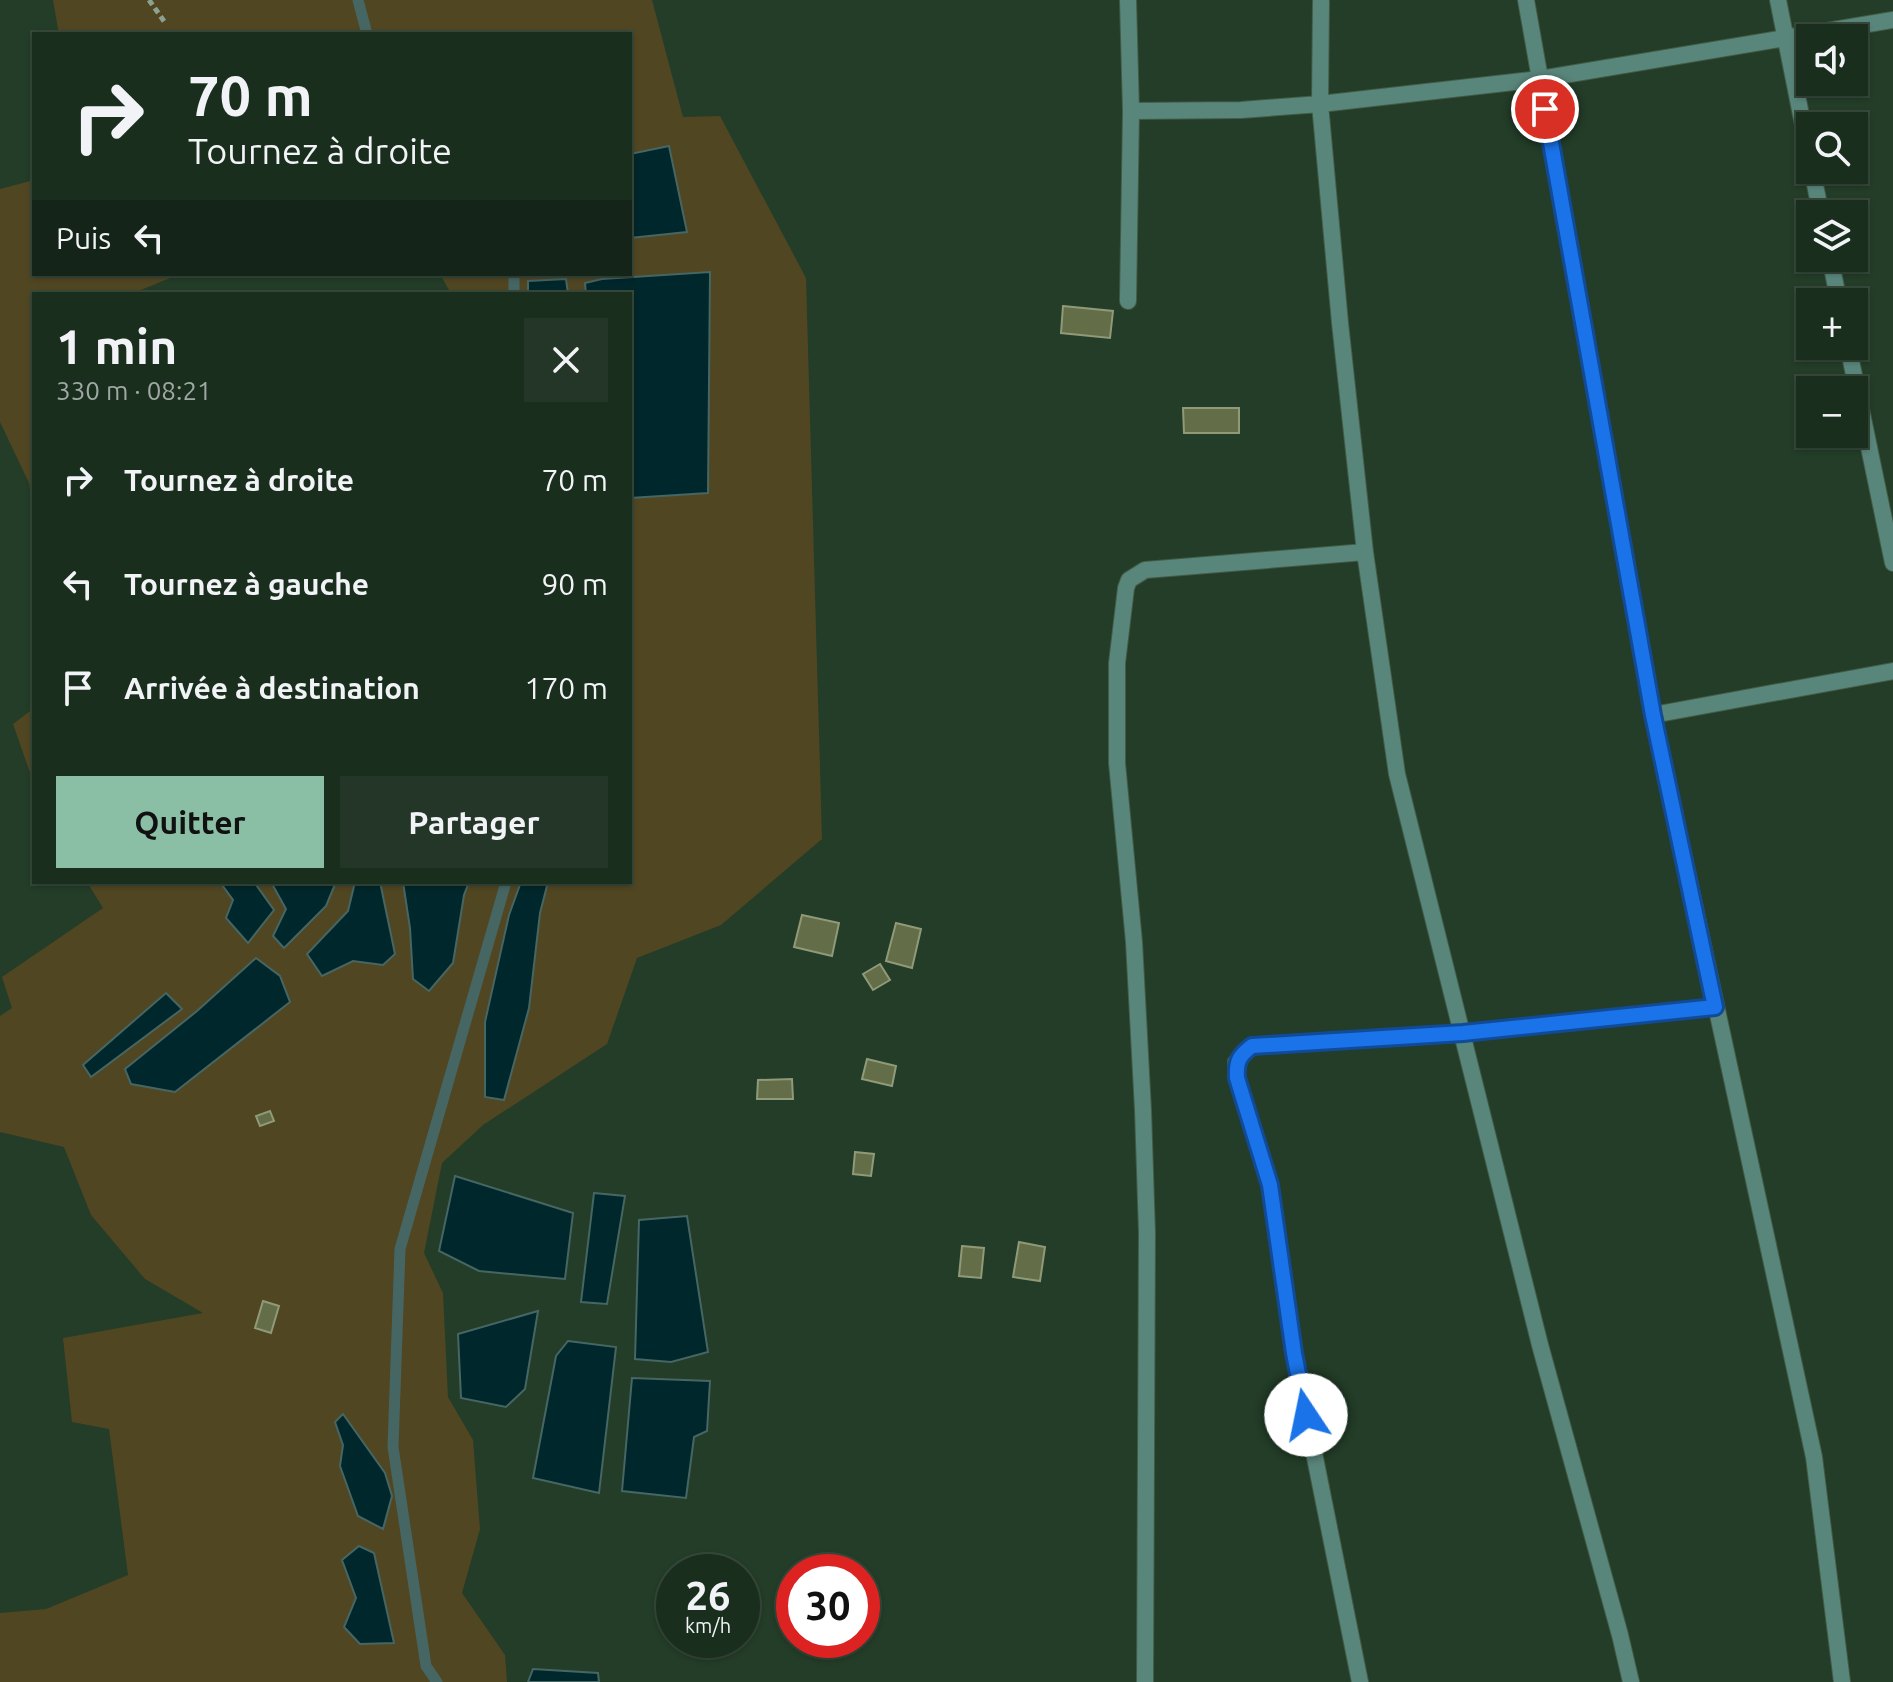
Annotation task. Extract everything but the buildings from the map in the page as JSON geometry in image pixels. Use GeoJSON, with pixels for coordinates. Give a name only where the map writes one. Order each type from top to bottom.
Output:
{"type":"FeatureCollection","features":[{"type":"Feature","properties":{"kind":"street"},"geometry":{"type":"LineString","coordinates":[[1128,0],[1131,111],[1128,301]]}},
{"type":"Feature","properties":{"kind":"street"},"geometry":{"type":"LineString","coordinates":[[1526,0],[1653,715],[1814,1457],[1842,1682]]}},
{"type":"Feature","properties":{"kind":"street"},"geometry":{"type":"LineString","coordinates":[[1778,0],[1800,112]]}},
{"type":"Feature","properties":{"kind":"street"},"geometry":{"type":"LineString","coordinates":[[1321,2],[1320,104],[1340,323],[1365,552],[1397,774],[1540,1345],[1631,1682]]}},
{"type":"Feature","properties":{"kind":"street"},"geometry":{"type":"LineString","coordinates":[[1131,111],[1241,110],[1320,104],[1540,79],[1893,20]]}},
{"type":"Feature","properties":{"kind":"street"},"geometry":{"type":"LineString","coordinates":[[1851,360],[1893,563]]}},
{"type":"Feature","properties":{"kind":"street"},"geometry":{"type":"LineString","coordinates":[[1145,1682],[1147,1233],[1144,1125],[1134,942],[1117,763],[1117,663],[1126,588],[1129,580],[1145,570],[1365,552]]}},
{"type":"Feature","properties":{"kind":"street"},"geometry":{"type":"LineString","coordinates":[[1653,715],[1893,671]]}},
{"type":"Feature","properties":{"kind":"street"},"geometry":{"type":"LineString","coordinates":[[1360,1682],[1294,1353],[1270,1185],[1237,1078],[1236,1062],[1252,1046],[1463,1033],[1715,1007]]}},
{"type":"Feature","properties":{"kind":"path"},"geometry":{"type":"LineString","coordinates":[[149,0],[166,24]]}},
{"type":"Feature","properties":{"kind":"shaded area"},"geometry":{"type":"Polygon","coordinates":[[[53,0],[652,0],[683,117],[720,116],[806,278],[822,839],[721,925],[637,958],[607,1044],[483,1125],[442,1163],[424,1253],[443,1293],[448,1397],[473,1440],[480,1529],[462,1593],[505,1655],[507,1682],[0,1682],[0,1613],[46,1609],[128,1575],[109,1429],[72,1422],[63,1338],[203,1313],[145,1279],[91,1215],[64,1147],[0,1132],[0,1016],[12,1008],[2,977],[103,908],[88,884],[632,884],[632,292],[449,292],[441,276],[632,276],[632,32],[59,32],[53,0]]]}},
{"type":"Feature","properties":{"kind":"shaded area"},"geometry":{"type":"Polygon","coordinates":[[[32,181],[32,276],[175,276],[136,292],[32,292],[32,503],[29,483],[0,422],[0,189],[32,181]]]}},
{"type":"Feature","properties":{"kind":"shaded area"},"geometry":{"type":"Polygon","coordinates":[[[32,710],[32,778],[13,724],[32,710]]]}},
{"type":"Feature","properties":{"kind":"water"},"geometry":{"type":"Polygon","coordinates":[[[669,146],[687,232],[632,238],[632,154],[669,146]]]}},
{"type":"Feature","properties":{"kind":"water"},"geometry":{"type":"Polygon","coordinates":[[[710,272],[708,493],[632,498],[632,292],[586,292],[585,283],[602,279],[710,272]]]}},
{"type":"Feature","properties":{"kind":"water"},"geometry":{"type":"Polygon","coordinates":[[[566,279],[568,292],[528,292],[528,281],[566,279]]]}},
{"type":"Feature","properties":{"kind":"water"},"geometry":{"type":"Polygon","coordinates":[[[221,884],[255,884],[274,910],[248,943],[226,918],[233,900],[221,884]]]}},
{"type":"Feature","properties":{"kind":"water"},"geometry":{"type":"Polygon","coordinates":[[[272,884],[335,884],[326,906],[284,948],[273,936],[286,909],[272,884]]]}},
{"type":"Feature","properties":{"kind":"water"},"geometry":{"type":"Polygon","coordinates":[[[355,884],[380,884],[395,954],[383,965],[353,961],[322,976],[307,954],[348,911],[355,884]]]}},
{"type":"Feature","properties":{"kind":"water"},"geometry":{"type":"Polygon","coordinates":[[[403,884],[468,884],[453,963],[429,991],[413,979],[403,884]]]}},
{"type":"Feature","properties":{"kind":"water"},"geometry":{"type":"Polygon","coordinates":[[[520,884],[547,884],[540,913],[529,1008],[504,1100],[485,1097],[485,1022],[509,915],[520,884]]]}},
{"type":"Feature","properties":{"kind":"water"},"geometry":{"type":"Polygon","coordinates":[[[256,958],[280,976],[290,1002],[175,1092],[131,1084],[125,1069],[256,958]]]}},
{"type":"Feature","properties":{"kind":"water"},"geometry":{"type":"Polygon","coordinates":[[[166,993],[182,1009],[91,1077],[83,1065],[166,993]]]}},
{"type":"Feature","properties":{"kind":"water"},"geometry":{"type":"Polygon","coordinates":[[[455,1176],[573,1213],[565,1279],[479,1271],[439,1251],[455,1176]]]}},
{"type":"Feature","properties":{"kind":"water"},"geometry":{"type":"Polygon","coordinates":[[[594,1193],[625,1196],[607,1304],[581,1302],[594,1193]]]}},
{"type":"Feature","properties":{"kind":"water"},"geometry":{"type":"Polygon","coordinates":[[[687,1216],[708,1352],[671,1362],[635,1359],[639,1220],[687,1216]]]}},
{"type":"Feature","properties":{"kind":"water"},"geometry":{"type":"Polygon","coordinates":[[[538,1311],[525,1389],[506,1407],[461,1398],[458,1334],[538,1311]]]}},
{"type":"Feature","properties":{"kind":"water"},"geometry":{"type":"Polygon","coordinates":[[[568,1341],[616,1347],[599,1493],[533,1478],[556,1356],[568,1341]]]}},
{"type":"Feature","properties":{"kind":"water"},"geometry":{"type":"Polygon","coordinates":[[[632,1378],[710,1381],[707,1431],[694,1437],[686,1498],[622,1491],[632,1378]]]}},
{"type":"Feature","properties":{"kind":"water"},"geometry":{"type":"Polygon","coordinates":[[[343,1414],[385,1473],[392,1496],[383,1529],[358,1516],[340,1466],[343,1445],[335,1422],[343,1414]]]}},
{"type":"Feature","properties":{"kind":"water"},"geometry":{"type":"Polygon","coordinates":[[[359,1546],[374,1553],[394,1643],[360,1644],[344,1627],[356,1598],[342,1560],[359,1546]]]}},
{"type":"Feature","properties":{"kind":"water"},"geometry":{"type":"Polygon","coordinates":[[[533,1669],[598,1673],[599,1682],[528,1682],[533,1669]]]}},
{"type":"Feature","properties":{"kind":"waterway"},"geometry":{"type":"LineString","coordinates":[[358,0],[366,32]]}},
{"type":"Feature","properties":{"kind":"waterway"},"geometry":{"type":"LineString","coordinates":[[514,276],[514,292]]}},
{"type":"Feature","properties":{"kind":"waterway"},"geometry":{"type":"LineString","coordinates":[[437,1682],[426,1666],[393,1447],[400,1249],[505,884]]}},
{"type":"Feature","properties":{"kind":"route"},"geometry":{"type":"LineString","coordinates":[[1306,1415],[1270,1185],[1237,1078],[1236,1062],[1241,1055],[1252,1046],[1463,1033],[1715,1007],[1653,715],[1545,109]]}}]}
